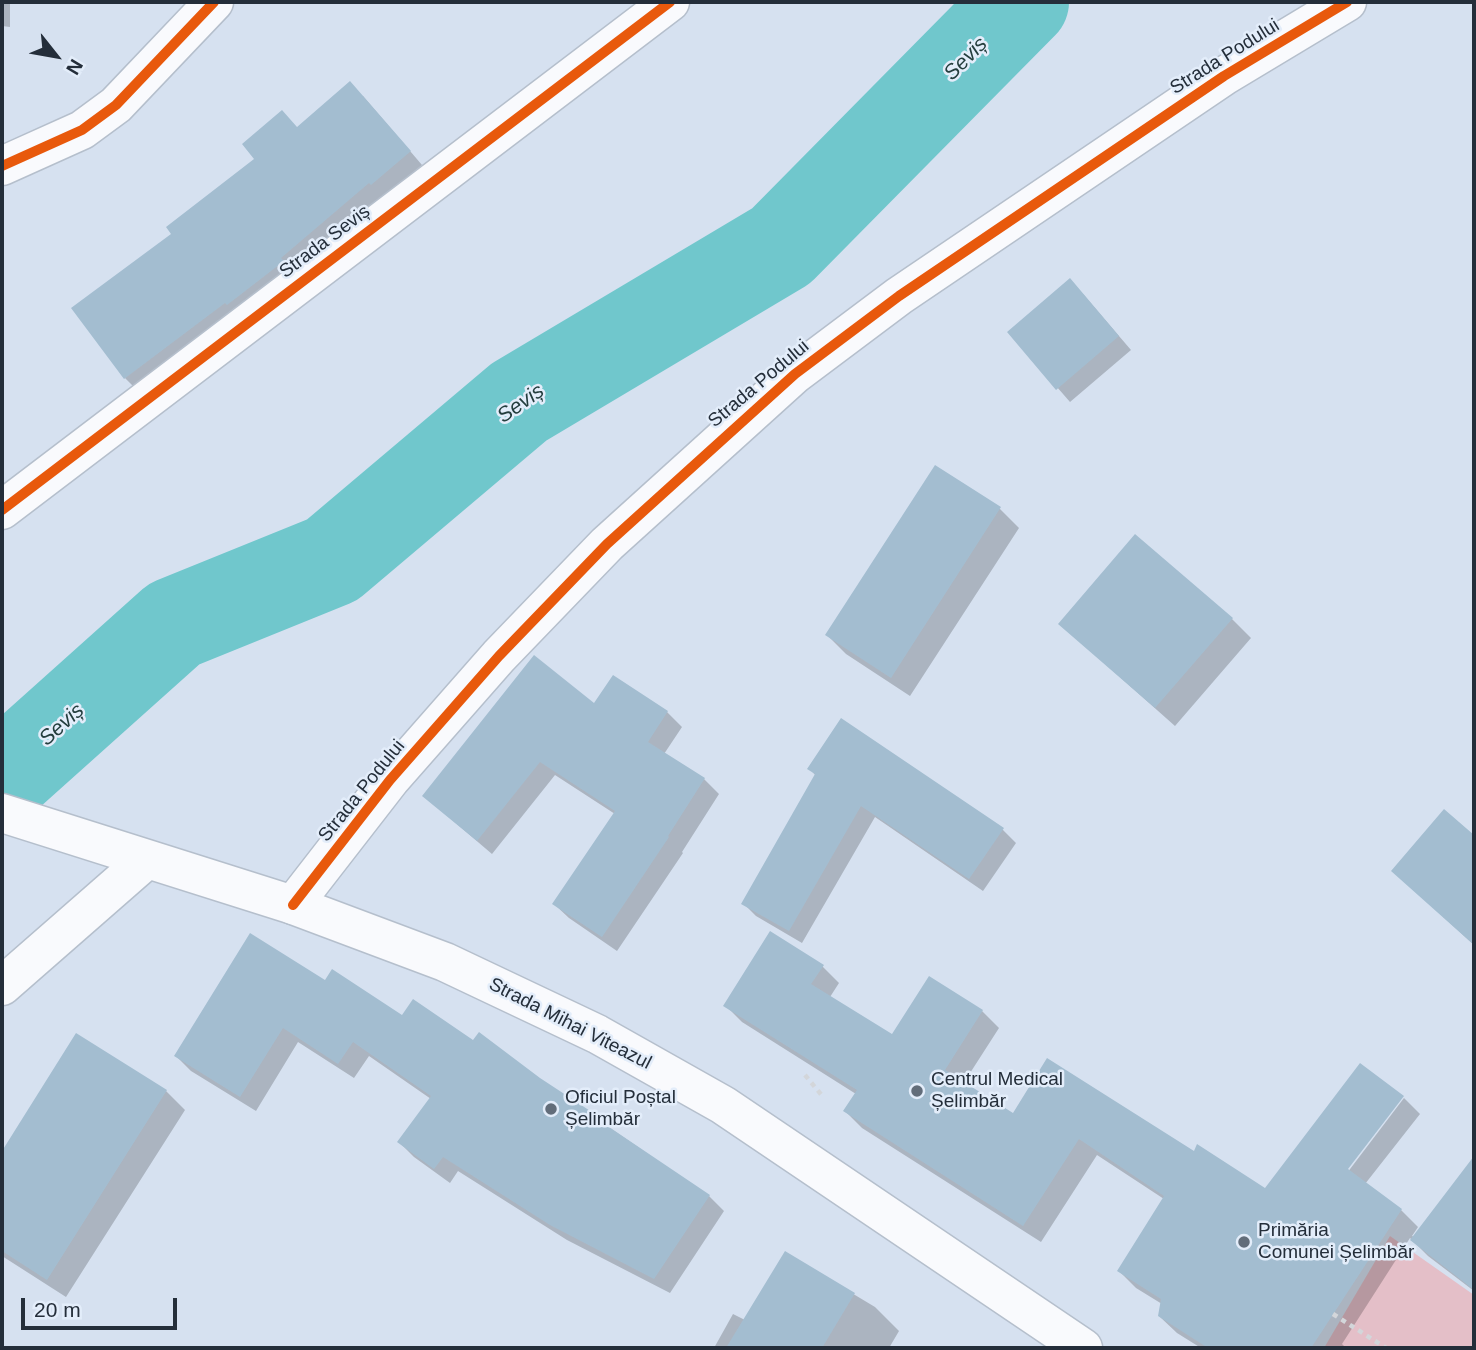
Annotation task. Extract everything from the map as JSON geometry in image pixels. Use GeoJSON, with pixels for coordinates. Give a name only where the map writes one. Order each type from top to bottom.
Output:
{"type":"FeatureCollection","features":[{"type":"Feature","properties":{"kind":"street"},"geometry":{"type":"LineString","coordinates":[[2,166],[82,130],[116,105],[214,2]]}},
{"type":"Feature","properties":{"kind":"street","name":"Strada Seviș"},"geometry":{"type":"LineString","coordinates":[[2,510],[670,2]]}},
{"type":"Feature","properties":{"kind":"street","name":"Strada Podului"},"geometry":{"type":"LineString","coordinates":[[293,905],[390,780],[499,656],[607,544],[795,374],[899,296],[1224,76],[1347,2]]}},
{"type":"Feature","properties":{"kind":"street","name":"Strada Mihai Viteazul"},"geometry":{"type":"LineString","coordinates":[[2,813],[293,905],[445,962],[620,1047],[723,1105],[1083,1348]]}},
{"type":"Feature","properties":{"kind":"street"},"geometry":{"type":"LineString","coordinates":[[2,986],[146,860]]}},
{"type":"Feature","properties":{"kind":"path"},"geometry":{"type":"LineString","coordinates":[[805,1075],[824,1098]]}},
{"type":"Feature","properties":{"kind":"path"},"geometry":{"type":"LineString","coordinates":[[1334,1314],[1386,1348]]}},
{"type":"Feature","properties":{"kind":"shaded area"},"geometry":{"type":"Polygon","coordinates":[[[1390,1236],[1474,1295],[1474,1348],[1324,1348],[1390,1236]]]}},
{"type":"Feature","properties":{"kind":"building"},"geometry":{"type":"Polygon","coordinates":[[[350,81],[411,151],[281,258],[284,261],[124,379],[71,308],[171,234],[166,227],[254,159],[242,144],[282,110],[297,127],[350,81]]]}},
{"type":"Feature","properties":{"kind":"building"},"geometry":{"type":"Polygon","coordinates":[[[1070,278],[1119,336],[1056,390],[1007,332],[1070,278]]]}},
{"type":"Feature","properties":{"kind":"building"},"geometry":{"type":"Polygon","coordinates":[[[935,465],[1001,507],[891,678],[825,635],[935,465]]]}},
{"type":"Feature","properties":{"kind":"building"},"geometry":{"type":"Polygon","coordinates":[[[1135,534],[1233,618],[1155,708],[1058,624],[1135,534]]]}},
{"type":"Feature","properties":{"kind":"building"},"geometry":{"type":"Polygon","coordinates":[[[534,655],[594,703],[613,675],[668,711],[648,742],[705,778],[602,937],[552,904],[615,811],[540,762],[477,841],[422,796],[534,655]]]}},
{"type":"Feature","properties":{"kind":"building"},"geometry":{"type":"Polygon","coordinates":[[[841,718],[1004,828],[969,879],[861,806],[789,931],[741,904],[815,774],[807,769],[841,718]]]}},
{"type":"Feature","properties":{"kind":"building"},"geometry":{"type":"Polygon","coordinates":[[[1444,809],[1474,835],[1474,945],[1391,871],[1444,809]]]}},
{"type":"Feature","properties":{"kind":"building"},"geometry":{"type":"Polygon","coordinates":[[[770,931],[824,965],[811,984],[892,1034],[929,976],[983,1010],[945,1070],[1013,1113],[1047,1058],[1194,1151],[1197,1144],[1265,1188],[1360,1063],[1404,1096],[1348,1169],[1402,1209],[1311,1348],[1208,1348],[1158,1316],[1161,1299],[1117,1271],[1164,1196],[1079,1139],[1023,1226],[843,1111],[857,1090],[723,1006],[770,931]]]}},
{"type":"Feature","properties":{"kind":"building"},"geometry":{"type":"Polygon","coordinates":[[[250,933],[325,980],[332,969],[402,1015],[413,999],[473,1040],[479,1032],[540,1078],[607,1122],[606,1125],[710,1195],[654,1279],[550,1225],[443,1157],[434,1169],[397,1142],[431,1096],[353,1042],[338,1064],[283,1028],[240,1097],[174,1056],[250,933]]]}},
{"type":"Feature","properties":{"kind":"building"},"geometry":{"type":"Polygon","coordinates":[[[76,1033],[167,1090],[47,1280],[2,1251],[2,1151],[76,1033]]]}},
{"type":"Feature","properties":{"kind":"building"},"geometry":{"type":"Polygon","coordinates":[[[1474,1156],[1474,1290],[1410,1240],[1474,1156]]]}},
{"type":"Feature","properties":{"kind":"building"},"geometry":{"type":"Polygon","coordinates":[[[785,1251],[855,1293],[822,1348],[726,1348],[785,1251]]]}},
{"type":"Feature","properties":{"kind":"waterway","name":"Seviș"},"geometry":{"type":"LineString","coordinates":[[2,778],[174,624],[332,560],[519,402],[781,246],[1022,2]]}},
{"type":"Feature","properties":{"kind":"cycle path"},"geometry":{"type":"LineString","coordinates":[[2,166],[82,130],[116,105],[214,2]]}},
{"type":"Feature","properties":{"kind":"cycle path"},"geometry":{"type":"LineString","coordinates":[[2,510],[670,2]]}},
{"type":"Feature","properties":{"kind":"cycle path"},"geometry":{"type":"LineString","coordinates":[[293,905],[390,780],[499,656],[607,544],[795,374],[899,296],[1224,76],[1347,2]]}},
{"type":"Feature","properties":{"kind":"place","name":"Centrul Medical Șelimbăr"},"geometry":{"type":"Point","coordinates":[917,1091]}},
{"type":"Feature","properties":{"kind":"place","name":"Oficiul Poștal Șelimbăr"},"geometry":{"type":"Point","coordinates":[551,1109]}},
{"type":"Feature","properties":{"kind":"place","name":"Primăria Comunei Șelimbăr"},"geometry":{"type":"Point","coordinates":[1244,1242]}}]}
